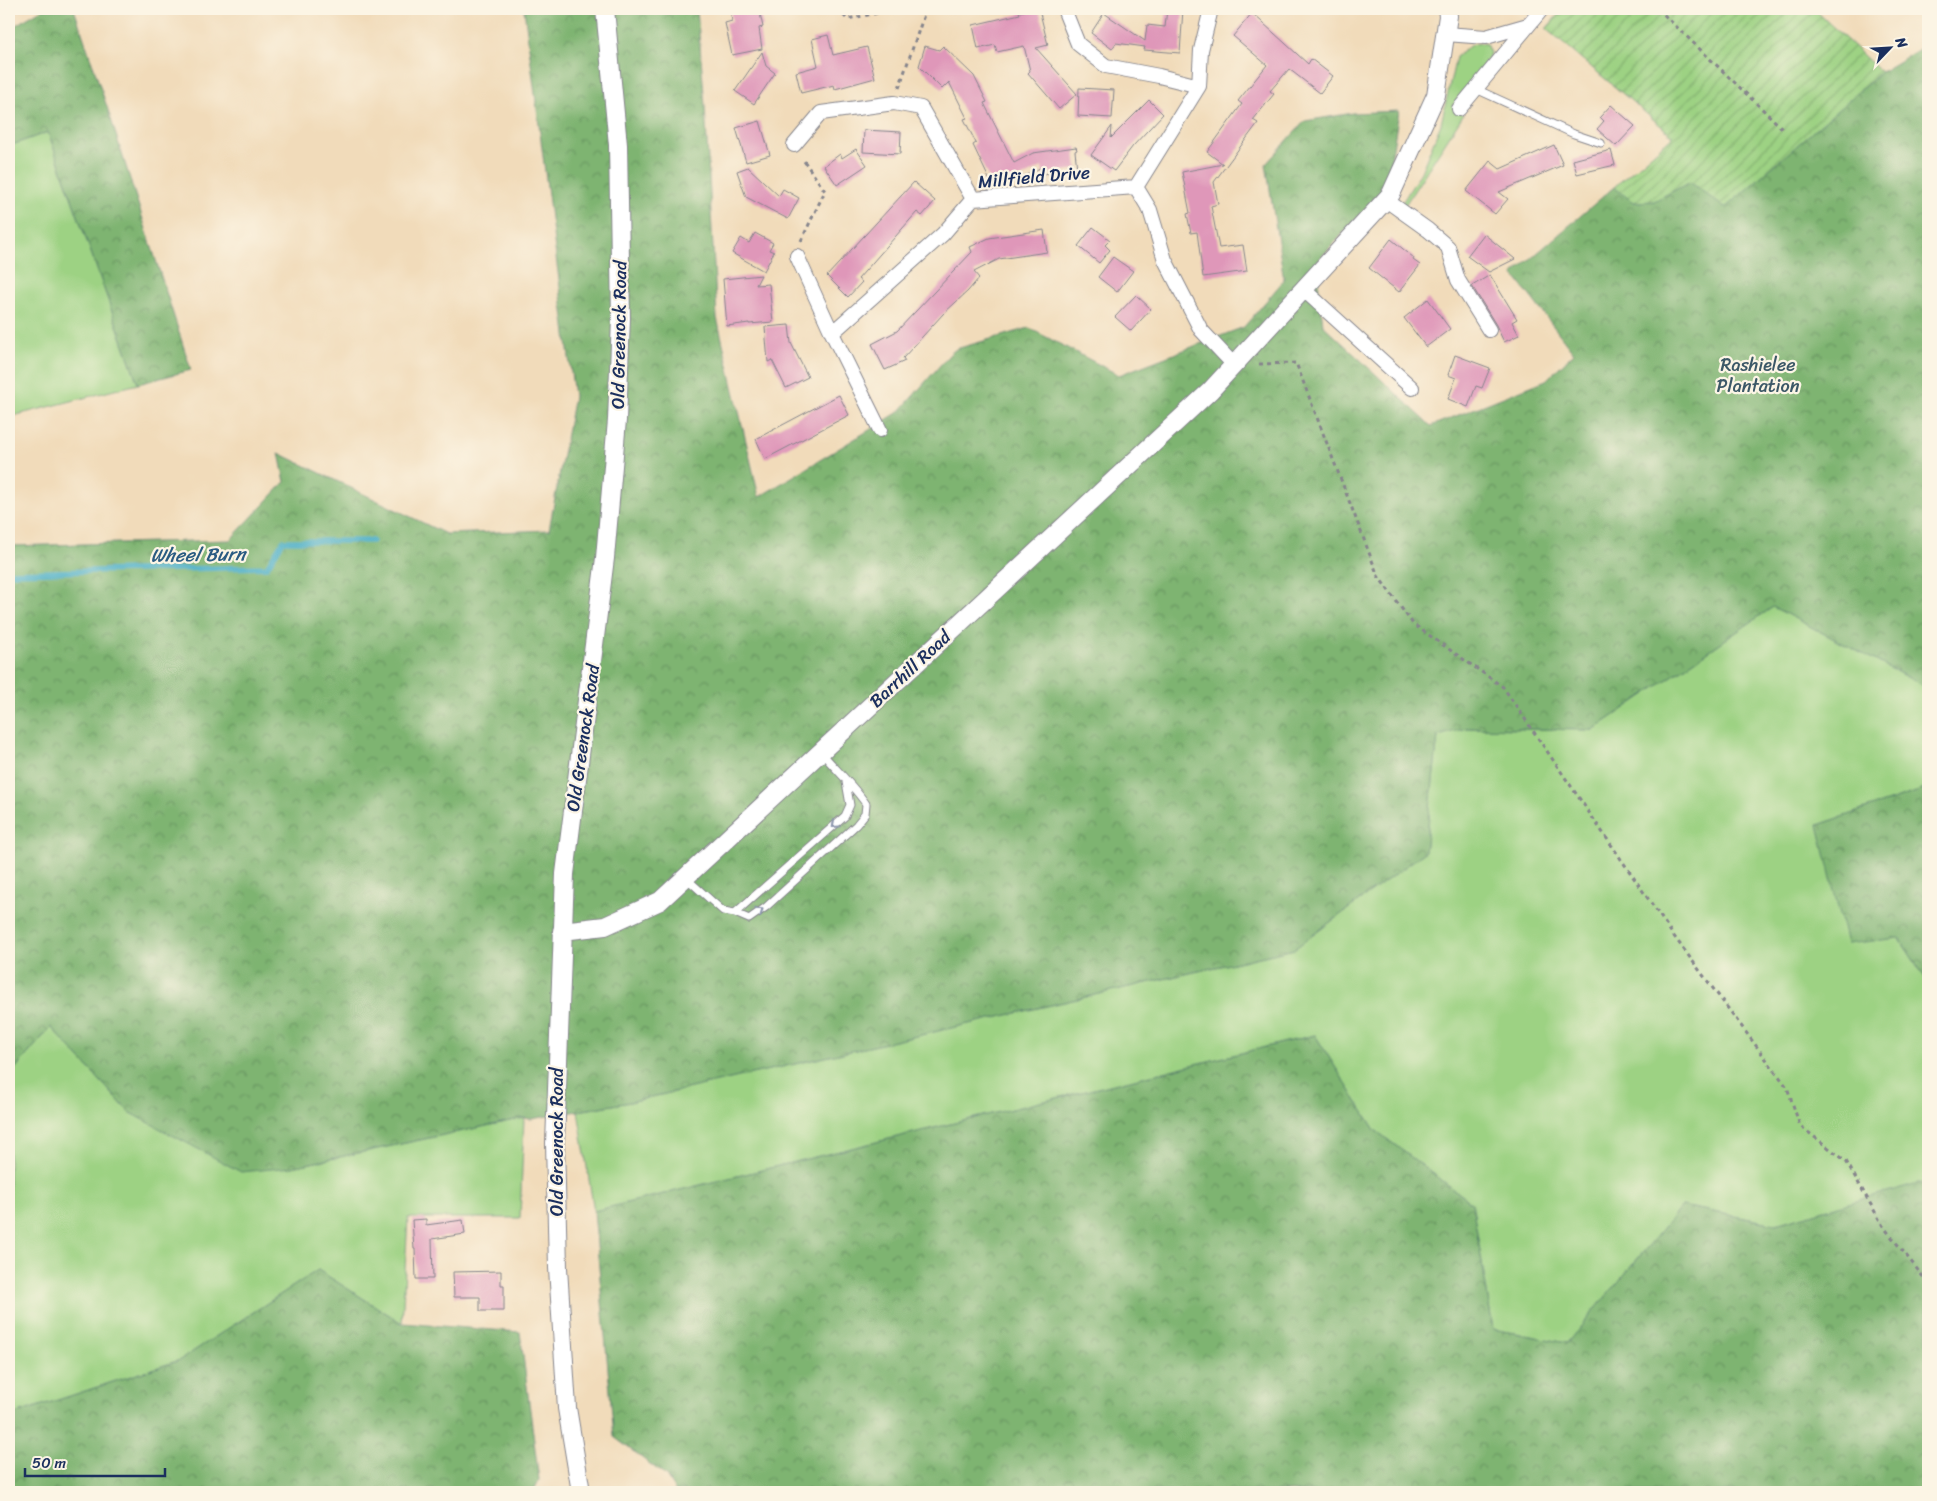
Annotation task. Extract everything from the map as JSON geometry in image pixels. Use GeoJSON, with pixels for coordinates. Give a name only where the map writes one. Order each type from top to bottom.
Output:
{"type":"FeatureCollection","features":[{"type":"Feature","properties":{"kind":"street","name":"Old Greenock Road"},"geometry":{"type":"LineString","coordinates":[[581,1492],[567,1408],[558,1268],[555,1143],[565,874],[605,558],[618,420],[621,318],[618,145],[605,9]]}},
{"type":"Feature","properties":{"kind":"street"},"geometry":{"type":"LineString","coordinates":[[1064,9],[1078,44],[1106,66],[1199,86]]}},
{"type":"Feature","properties":{"kind":"street"},"geometry":{"type":"LineString","coordinates":[[1211,9],[1201,50],[1199,86],[1136,187],[1150,210],[1166,260],[1201,330],[1234,365]]}},
{"type":"Feature","properties":{"kind":"street","name":"Barrhill Road"},"geometry":{"type":"LineString","coordinates":[[562,931],[605,926],[660,901],[1210,391],[1391,194],[1436,95],[1448,9]]}},
{"type":"Feature","properties":{"kind":"street"},"geometry":{"type":"LineString","coordinates":[[1459,109],[1542,9]]}},
{"type":"Feature","properties":{"kind":"street"},"geometry":{"type":"LineString","coordinates":[[1446,34],[1486,37],[1528,25]]}},
{"type":"Feature","properties":{"kind":"street"},"geometry":{"type":"LineString","coordinates":[[794,145],[821,113],[894,103],[921,108],[973,199]]}},
{"type":"Feature","properties":{"kind":"street","name":"Millfield Drive"},"geometry":{"type":"LineString","coordinates":[[832,333],[943,234],[973,199],[1136,187]]}},
{"type":"Feature","properties":{"kind":"street"},"geometry":{"type":"LineString","coordinates":[[1386,200],[1448,247],[1458,280],[1489,330]]}},
{"type":"Feature","properties":{"kind":"street"},"geometry":{"type":"LineString","coordinates":[[797,256],[832,333],[880,430]]}},
{"type":"Feature","properties":{"kind":"street"},"geometry":{"type":"LineString","coordinates":[[1303,290],[1412,388]]}},
{"type":"Feature","properties":{"kind":"street","name":"Old Greenock Road"},"geometry":{"type":"LineString","coordinates":[[572,1492],[576,1468]]}},
{"type":"Feature","properties":{"kind":"lane"},"geometry":{"type":"LineString","coordinates":[[1476,89],[1574,134],[1602,143]]}},
{"type":"Feature","properties":{"kind":"lane"},"geometry":{"type":"LineString","coordinates":[[686,878],[724,911],[750,919],[766,907],[856,825],[865,814],[866,804],[857,791],[846,782],[821,752]]}},
{"type":"Feature","properties":{"kind":"lane"},"geometry":{"type":"LineString","coordinates":[[735,913],[845,816],[850,805],[846,782]]}},
{"type":"Feature","properties":{"kind":"path"},"geometry":{"type":"LineString","coordinates":[[838,9],[847,19],[900,9]]}},
{"type":"Feature","properties":{"kind":"path"},"geometry":{"type":"LineString","coordinates":[[894,103],[926,9]]}},
{"type":"Feature","properties":{"kind":"path"},"geometry":{"type":"LineString","coordinates":[[1658,9],[1782,128]]}},
{"type":"Feature","properties":{"kind":"path"},"geometry":{"type":"LineString","coordinates":[[794,145],[825,191],[799,246],[797,256]]}},
{"type":"Feature","properties":{"kind":"path"},"geometry":{"type":"LineString","coordinates":[[1234,365],[1296,363],[1378,576],[1413,624],[1503,687],[1673,935],[1787,1087],[1800,1126],[1846,1161],[1883,1226],[1928,1283]]}},
{"type":"Feature","properties":{"kind":"green space"},"geometry":{"type":"Polygon","coordinates":[[[43,9],[74,9],[191,370],[138,384],[48,132],[9,146],[9,29],[43,9]]]}},
{"type":"Feature","properties":{"kind":"green space","name":"Rashielee Plantation"},"geometry":{"type":"Polygon","coordinates":[[[524,9],[697,9],[705,106],[717,318],[759,497],[899,412],[956,349],[1029,328],[1119,375],[1244,327],[1284,280],[1266,164],[1305,121],[1353,113],[1399,111],[1387,185],[1316,263],[1323,325],[1431,426],[1546,380],[1574,353],[1513,274],[1614,187],[1633,202],[1654,201],[1690,182],[1725,208],[1881,72],[1928,44],[1928,688],[1773,607],[1593,730],[1466,728],[1438,736],[1425,852],[1294,949],[630,1102],[531,1119],[524,1118],[292,1167],[241,1172],[129,1112],[51,1027],[9,1076],[9,546],[230,540],[285,482],[279,453],[446,534],[549,530],[574,396],[524,9]]]}},
{"type":"Feature","properties":{"kind":"green space"},"geometry":{"type":"Polygon","coordinates":[[[1563,9],[1814,9],[1881,72],[1725,208],[1690,182],[1654,201],[1633,202],[1614,187],[1673,136],[1546,29],[1563,9]]]}},
{"type":"Feature","properties":{"kind":"green space"},"geometry":{"type":"Polygon","coordinates":[[[1486,44],[1490,53],[1489,57],[1452,106],[1463,115],[1403,208],[1400,206],[1421,172],[1441,124],[1456,57],[1471,45],[1486,44]]]}},
{"type":"Feature","properties":{"kind":"green space"},"geometry":{"type":"Polygon","coordinates":[[[48,132],[138,384],[9,417],[9,146],[48,132]]]}},
{"type":"Feature","properties":{"kind":"green space"},"geometry":{"type":"Polygon","coordinates":[[[1773,607],[1928,688],[1928,788],[1818,825],[1928,982],[1928,1184],[1918,1184],[1776,1224],[1682,1206],[1567,1343],[1493,1329],[1472,1203],[1375,1130],[1315,1035],[594,1211],[578,1111],[630,1102],[1294,949],[1425,852],[1438,736],[1466,728],[1593,730],[1773,607]]]}},
{"type":"Feature","properties":{"kind":"green space"},"geometry":{"type":"Polygon","coordinates":[[[1928,788],[1928,982],[1899,938],[1847,944],[1818,825],[1928,788]]]}},
{"type":"Feature","properties":{"kind":"green space"},"geometry":{"type":"Polygon","coordinates":[[[51,1027],[129,1112],[292,1167],[524,1118],[520,1218],[408,1218],[402,1323],[318,1270],[180,1360],[9,1416],[9,1076],[51,1027]]]}},
{"type":"Feature","properties":{"kind":"green space"},"geometry":{"type":"Polygon","coordinates":[[[1315,1035],[1375,1130],[1472,1203],[1493,1329],[1567,1343],[1682,1206],[1776,1224],[1918,1183],[1928,1184],[1928,1492],[676,1492],[666,1476],[614,1437],[594,1211],[1315,1035]]]}},
{"type":"Feature","properties":{"kind":"green space"},"geometry":{"type":"Polygon","coordinates":[[[318,1270],[402,1323],[520,1332],[539,1480],[533,1492],[9,1492],[9,1416],[180,1360],[318,1270]]]}},
{"type":"Feature","properties":{"kind":"building"},"geometry":{"type":"Polygon","coordinates":[[[730,9],[759,9],[763,27],[759,28],[762,49],[732,55],[725,23],[732,21],[730,9]]]}},
{"type":"Feature","properties":{"kind":"building"},"geometry":{"type":"Polygon","coordinates":[[[1039,9],[1048,45],[1036,48],[1077,94],[1059,109],[1028,73],[1030,71],[1024,46],[997,52],[995,45],[978,49],[973,25],[1020,14],[1019,12],[1039,9]]]}},
{"type":"Feature","properties":{"kind":"building"},"geometry":{"type":"Polygon","coordinates":[[[1167,9],[1183,9],[1180,53],[1144,50],[1145,47],[1116,43],[1112,49],[1091,33],[1104,13],[1145,41],[1147,25],[1165,27],[1167,9]]]}},
{"type":"Feature","properties":{"kind":"building"},"geometry":{"type":"Polygon","coordinates":[[[1252,13],[1308,64],[1311,59],[1333,76],[1320,93],[1289,69],[1270,91],[1274,94],[1253,120],[1258,123],[1214,182],[1218,204],[1211,206],[1219,248],[1243,245],[1247,271],[1203,277],[1197,232],[1191,233],[1187,214],[1190,213],[1182,172],[1223,164],[1207,152],[1242,104],[1238,101],[1267,65],[1233,36],[1252,13]]]}},
{"type":"Feature","properties":{"kind":"building"},"geometry":{"type":"Polygon","coordinates":[[[828,35],[833,55],[867,47],[875,78],[835,89],[834,85],[801,93],[796,72],[818,66],[812,39],[828,35]]]}},
{"type":"Feature","properties":{"kind":"building"},"geometry":{"type":"Polygon","coordinates":[[[925,46],[939,50],[943,46],[974,76],[987,102],[984,103],[1014,163],[1033,153],[1076,147],[1077,169],[1043,174],[1042,167],[1008,184],[1004,177],[991,183],[973,145],[976,143],[964,119],[967,118],[949,82],[942,89],[919,66],[925,46]]]}},
{"type":"Feature","properties":{"kind":"building"},"geometry":{"type":"Polygon","coordinates":[[[762,52],[766,66],[775,73],[754,104],[735,91],[762,52]]]}},
{"type":"Feature","properties":{"kind":"building"},"geometry":{"type":"Polygon","coordinates":[[[1079,88],[1114,90],[1112,118],[1078,116],[1079,88]]]}},
{"type":"Feature","properties":{"kind":"building"},"geometry":{"type":"Polygon","coordinates":[[[1149,100],[1163,114],[1133,146],[1114,171],[1091,155],[1112,126],[1111,138],[1149,100]]]}},
{"type":"Feature","properties":{"kind":"building"},"geometry":{"type":"Polygon","coordinates":[[[1611,105],[1635,126],[1616,146],[1597,129],[1604,121],[1600,117],[1611,105]]]}},
{"type":"Feature","properties":{"kind":"building"},"geometry":{"type":"Polygon","coordinates":[[[760,121],[770,155],[746,162],[736,128],[760,121]]]}},
{"type":"Feature","properties":{"kind":"building"},"geometry":{"type":"Polygon","coordinates":[[[864,130],[901,132],[900,154],[863,152],[864,130]]]}},
{"type":"Feature","properties":{"kind":"building"},"geometry":{"type":"Polygon","coordinates":[[[1554,145],[1563,165],[1499,192],[1508,199],[1495,214],[1466,191],[1490,161],[1500,169],[1554,145]]]}},
{"type":"Feature","properties":{"kind":"building"},"geometry":{"type":"Polygon","coordinates":[[[856,149],[867,165],[837,185],[824,166],[840,154],[842,158],[856,149]]]}},
{"type":"Feature","properties":{"kind":"building"},"geometry":{"type":"Polygon","coordinates":[[[1611,150],[1615,165],[1577,174],[1573,160],[1611,150]]]}},
{"type":"Feature","properties":{"kind":"building"},"geometry":{"type":"Polygon","coordinates":[[[748,167],[779,196],[783,189],[799,198],[788,219],[746,197],[737,171],[748,167]]]}},
{"type":"Feature","properties":{"kind":"building"},"geometry":{"type":"Polygon","coordinates":[[[914,182],[935,201],[922,216],[917,212],[858,279],[862,282],[848,297],[827,276],[914,182]]]}},
{"type":"Feature","properties":{"kind":"building"},"geometry":{"type":"Polygon","coordinates":[[[1093,227],[1110,240],[1105,245],[1110,250],[1099,263],[1078,246],[1093,227]]]}},
{"type":"Feature","properties":{"kind":"building"},"geometry":{"type":"Polygon","coordinates":[[[1044,230],[1047,252],[999,259],[974,272],[979,278],[903,358],[905,361],[885,370],[872,344],[897,331],[972,252],[970,247],[989,238],[1044,230]]]}},
{"type":"Feature","properties":{"kind":"building"},"geometry":{"type":"Polygon","coordinates":[[[755,233],[773,243],[769,250],[774,252],[764,271],[732,253],[741,238],[749,243],[755,233]]]}},
{"type":"Feature","properties":{"kind":"building"},"geometry":{"type":"Polygon","coordinates":[[[1484,234],[1515,259],[1489,272],[1467,256],[1484,234]]]}},
{"type":"Feature","properties":{"kind":"building"},"geometry":{"type":"Polygon","coordinates":[[[1391,239],[1420,265],[1399,292],[1369,268],[1391,239]]]}},
{"type":"Feature","properties":{"kind":"building"},"geometry":{"type":"Polygon","coordinates":[[[1113,257],[1133,271],[1117,292],[1098,277],[1113,257]]]}},
{"type":"Feature","properties":{"kind":"building"},"geometry":{"type":"Polygon","coordinates":[[[761,275],[756,285],[769,284],[773,322],[727,326],[723,279],[761,275]]]}},
{"type":"Feature","properties":{"kind":"building"},"geometry":{"type":"Polygon","coordinates":[[[1490,275],[1517,319],[1512,322],[1519,335],[1504,342],[1472,286],[1490,275]]]}},
{"type":"Feature","properties":{"kind":"building"},"geometry":{"type":"Polygon","coordinates":[[[1136,295],[1151,309],[1131,331],[1115,317],[1136,295]]]}},
{"type":"Feature","properties":{"kind":"building"},"geometry":{"type":"Polygon","coordinates":[[[1428,299],[1450,329],[1426,347],[1404,318],[1428,299]]]}},
{"type":"Feature","properties":{"kind":"building"},"geometry":{"type":"Polygon","coordinates":[[[789,325],[791,343],[808,377],[786,388],[772,360],[768,362],[765,327],[789,325]]]}},
{"type":"Feature","properties":{"kind":"building"},"geometry":{"type":"Polygon","coordinates":[[[1455,355],[1490,368],[1482,388],[1476,386],[1468,407],[1448,399],[1456,378],[1448,375],[1455,355]]]}},
{"type":"Feature","properties":{"kind":"building"},"geometry":{"type":"Polygon","coordinates":[[[839,395],[849,415],[765,459],[756,439],[839,395]]]}},
{"type":"Feature","properties":{"kind":"building"},"geometry":{"type":"Polygon","coordinates":[[[426,1219],[426,1225],[463,1220],[465,1234],[432,1239],[433,1279],[416,1279],[412,1220],[426,1219]]]}},
{"type":"Feature","properties":{"kind":"building"},"geometry":{"type":"Polygon","coordinates":[[[501,1271],[501,1285],[504,1285],[504,1311],[480,1311],[480,1297],[454,1297],[453,1272],[501,1271]]]}},
{"type":"Feature","properties":{"kind":"waterway","name":"Wheel Burn"},"geometry":{"type":"LineString","coordinates":[[9,573],[267,567],[283,541],[372,541]]}}]}
